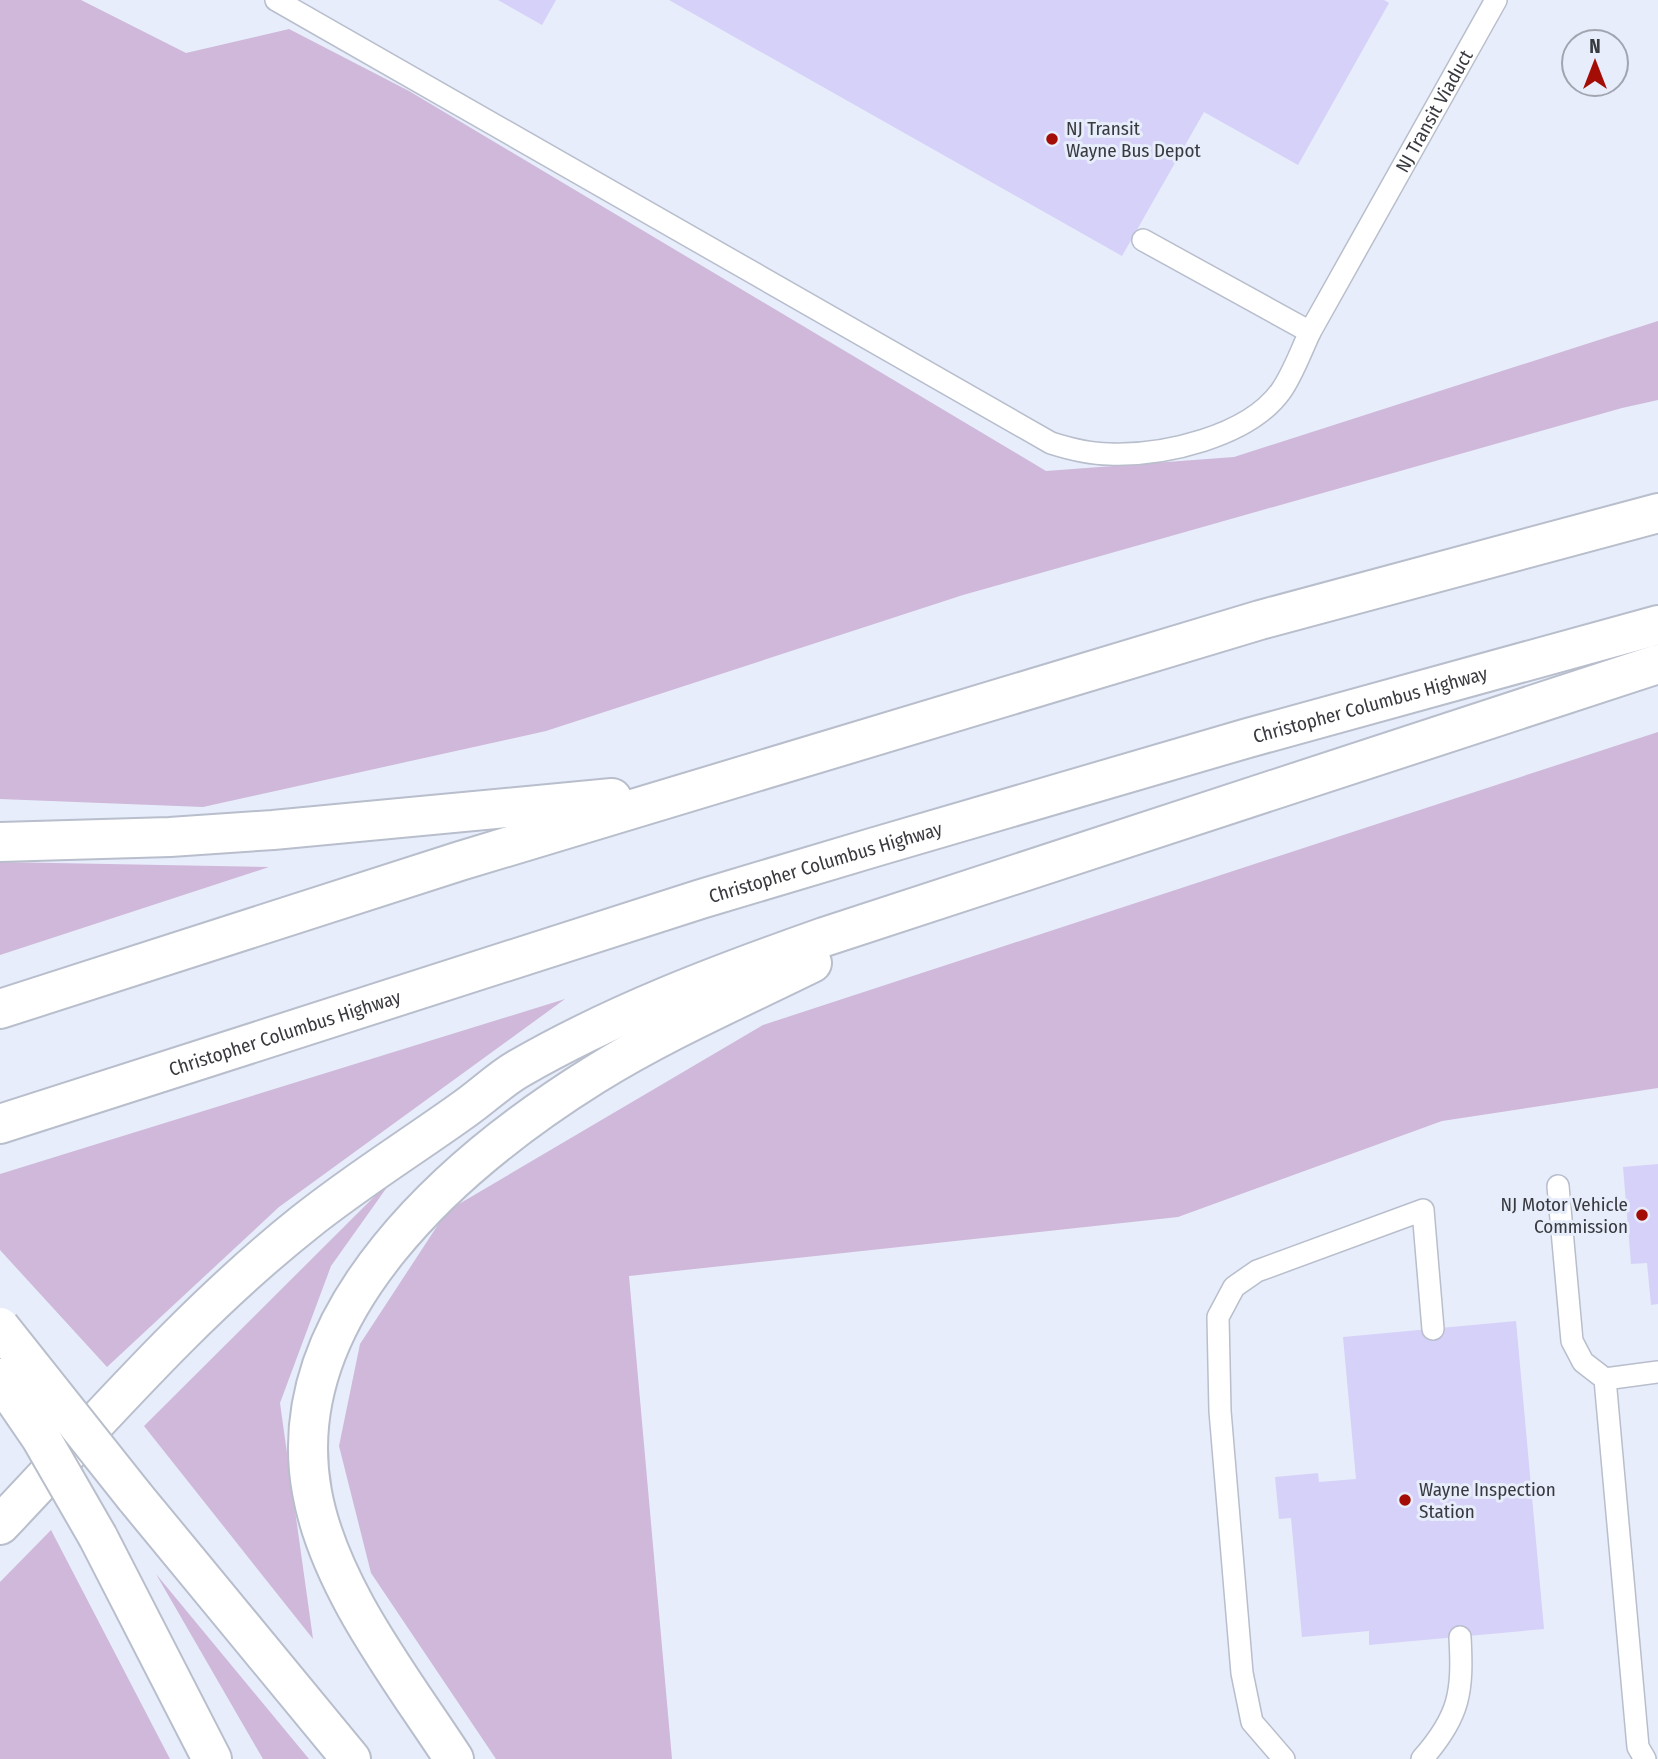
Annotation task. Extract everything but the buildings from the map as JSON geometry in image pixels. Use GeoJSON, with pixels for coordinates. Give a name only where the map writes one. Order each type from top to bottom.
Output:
{"type":"FeatureCollection","features":[{"type":"Feature","properties":{"kind":"highway"},"geometry":{"type":"LineString","coordinates":[[0,1009],[460,861],[1259,620],[1658,513]]}},
{"type":"Feature","properties":{"kind":"highway","name":"Christopher Columbus Highway"},"geometry":{"type":"LineString","coordinates":[[0,1124],[754,883],[1248,738],[1658,625]]}},
{"type":"Feature","properties":{"kind":"highway"},"geometry":{"type":"LineString","coordinates":[[0,1525],[157,1359],[251,1268],[355,1184],[464,1110],[516,1070],[636,1009],[813,941],[1658,664]]}},
{"type":"Feature","properties":{"kind":"highway"},"geometry":{"type":"LineString","coordinates":[[0,842],[170,837],[273,830],[698,790]]}},
{"type":"Feature","properties":{"kind":"highway"},"geometry":{"type":"LineString","coordinates":[[454,1759],[366,1623],[341,1578],[323,1534],[312,1492],[307,1448],[311,1404],[323,1359],[343,1318],[372,1272],[407,1228],[447,1187],[540,1111],[596,1074],[652,1043],[944,898]]}},
{"type":"Feature","properties":{"kind":"highway"},"geometry":{"type":"LineString","coordinates":[[0,1327],[135,1497],[351,1759]]}},
{"type":"Feature","properties":{"kind":"highway"},"geometry":{"type":"LineString","coordinates":[[0,1378],[41,1438],[98,1537],[212,1759]]}},
{"type":"Feature","properties":{"kind":"lane","name":"NJ Transit Viaduct"},"geometry":{"type":"LineString","coordinates":[[276,0],[1051,443],[1079,452],[1110,454],[1175,447],[1224,433],[1258,413],[1281,391],[1310,332],[1496,0]]}},
{"type":"Feature","properties":{"kind":"lane"},"geometry":{"type":"LineString","coordinates":[[1143,240],[1310,332]]}},
{"type":"Feature","properties":{"kind":"lane"},"geometry":{"type":"LineString","coordinates":[[1558,1186],[1572,1341],[1583,1362],[1605,1378],[1658,1372]]}},
{"type":"Feature","properties":{"kind":"lane"},"geometry":{"type":"LineString","coordinates":[[1284,1759],[1252,1722],[1242,1673],[1220,1411],[1218,1317],[1234,1287],[1257,1271],[1423,1210],[1433,1329]]}},
{"type":"Feature","properties":{"kind":"lane"},"geometry":{"type":"LineString","coordinates":[[1605,1378],[1638,1748],[1645,1759]]}},
{"type":"Feature","properties":{"kind":"lane"},"geometry":{"type":"LineString","coordinates":[[1422,1759],[1442,1737],[1455,1711],[1462,1677],[1460,1637]]}},
{"type":"Feature","properties":{"kind":"shaded area"},"geometry":{"type":"Polygon","coordinates":[[[0,0],[81,0],[186,53],[289,29],[409,91],[1046,471],[1234,457],[1658,321],[1658,400],[963,595],[546,731],[203,807],[0,799],[0,0]]]}},
{"type":"Feature","properties":{"kind":"shaded area"},"geometry":{"type":"Polygon","coordinates":[[[1658,732],[1658,1088],[1442,1121],[1178,1217],[629,1276],[672,1759],[496,1759],[371,1573],[339,1446],[360,1344],[447,1211],[763,1025],[1658,732]]]}},
{"type":"Feature","properties":{"kind":"shaded area"},"geometry":{"type":"Polygon","coordinates":[[[0,862],[269,867],[0,955],[0,862]]]}},
{"type":"Feature","properties":{"kind":"shaded area"},"geometry":{"type":"Polygon","coordinates":[[[565,999],[279,1207],[107,1367],[0,1250],[0,1174],[565,999]]]}},
{"type":"Feature","properties":{"kind":"shaded area"},"geometry":{"type":"Polygon","coordinates":[[[395,1176],[331,1266],[280,1403],[313,1639],[144,1426],[395,1176]]]}},
{"type":"Feature","properties":{"kind":"shaded area"},"geometry":{"type":"Polygon","coordinates":[[[51,1530],[170,1759],[0,1759],[0,1582],[51,1530]]]}},
{"type":"Feature","properties":{"kind":"shaded area"},"geometry":{"type":"Polygon","coordinates":[[[156,1574],[309,1759],[263,1759],[156,1574]]]}},
{"type":"Feature","properties":{"kind":"place","name":"NJ Transit Wayne Bus Depot"},"geometry":{"type":"Point","coordinates":[1052,139]}},
{"type":"Feature","properties":{"kind":"place","name":"NJ Motor Vehicle Commission"},"geometry":{"type":"Point","coordinates":[1642,1215]}},
{"type":"Feature","properties":{"kind":"place","name":"Wayne Inspection Station"},"geometry":{"type":"Point","coordinates":[1405,1500]}}]}
